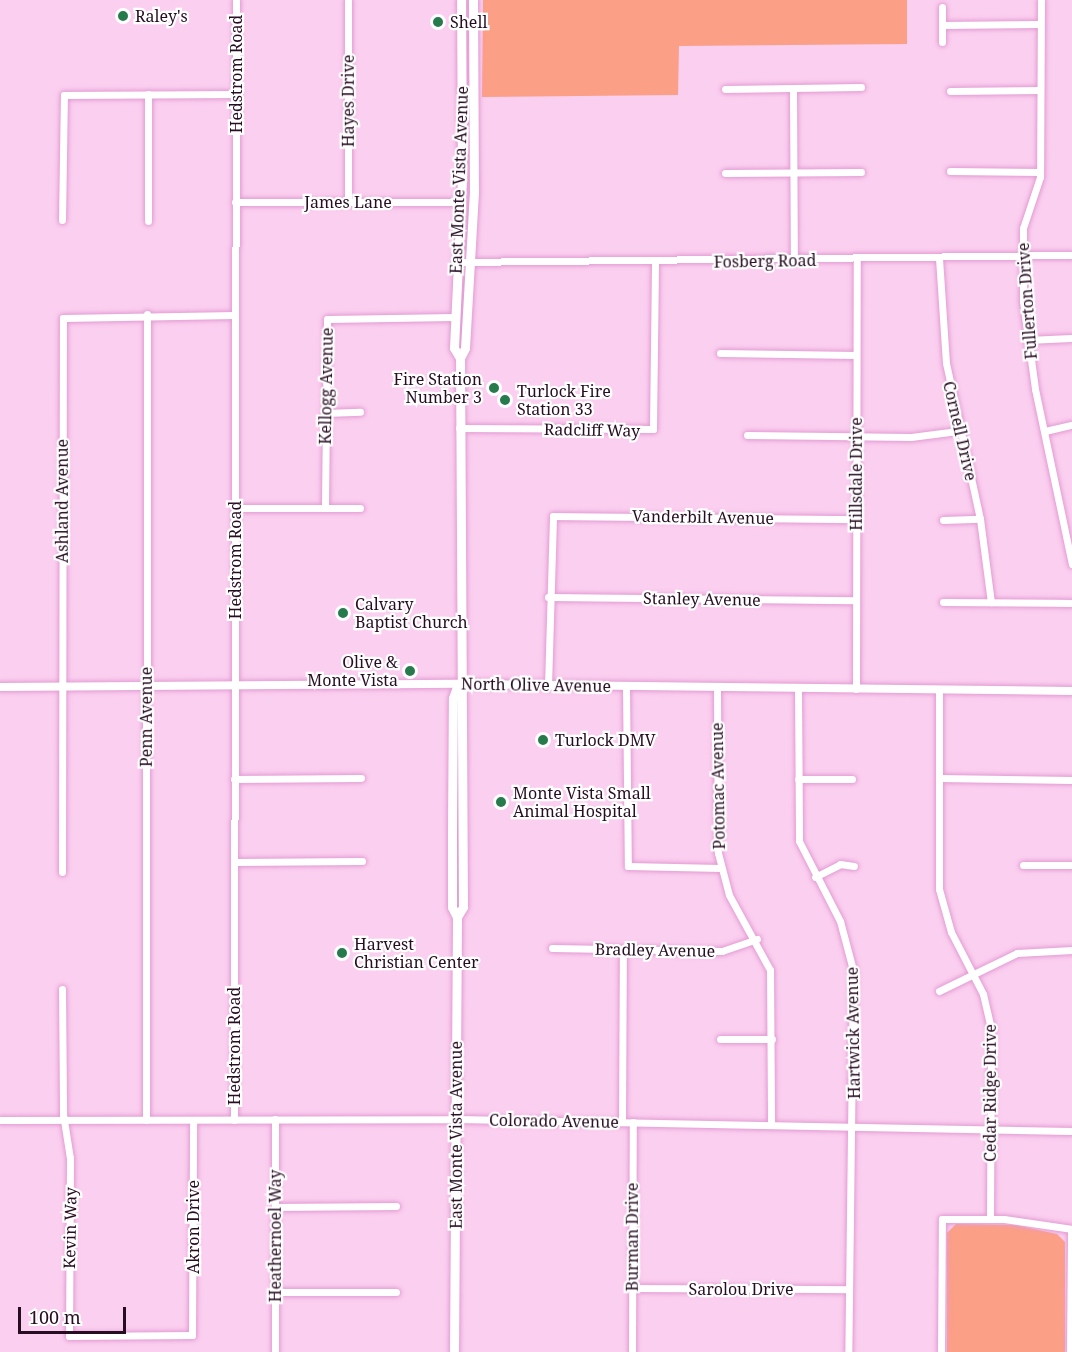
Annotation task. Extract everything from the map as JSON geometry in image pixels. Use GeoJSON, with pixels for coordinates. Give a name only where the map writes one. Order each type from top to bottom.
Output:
{"type":"FeatureCollection","features":[{"type":"Feature","properties":{"kind":"main road","name":"East Monte Vista Avenue"},"geometry":{"type":"LineString","coordinates":[[460,358],[454,348],[454,317],[461,202],[461,0]]}},
{"type":"Feature","properties":{"kind":"main road","name":"East Monte Vista Avenue"},"geometry":{"type":"LineString","coordinates":[[454,1352],[457,917],[452,907],[453,699],[458,684],[460,358],[465,348],[470,262],[473,0]]}},
{"type":"Feature","properties":{"kind":"main road","name":"East Monte Vista Avenue"},"geometry":{"type":"LineString","coordinates":[[457,917],[463,907],[464,699],[458,684]]}},
{"type":"Feature","properties":{"kind":"main road"},"geometry":{"type":"LineString","coordinates":[[452,829],[457,867],[463,871]]}},
{"type":"Feature","properties":{"kind":"street","name":"Hedstrom Road"},"geometry":{"type":"LineString","coordinates":[[234,1120],[236,0]]}},
{"type":"Feature","properties":{"kind":"street","name":"Hayes Drive"},"geometry":{"type":"LineString","coordinates":[[348,0],[348,202]]}},
{"type":"Feature","properties":{"kind":"street","name":"Fullerton Drive"},"geometry":{"type":"LineString","coordinates":[[1041,0],[1038,24],[1040,172],[1023,224],[1022,256],[1027,340],[1072,564]]}},
{"type":"Feature","properties":{"kind":"street"},"geometry":{"type":"LineString","coordinates":[[942,8],[942,42]]}},
{"type":"Feature","properties":{"kind":"street"},"geometry":{"type":"LineString","coordinates":[[942,25],[1038,24]]}},
{"type":"Feature","properties":{"kind":"street"},"geometry":{"type":"LineString","coordinates":[[725,89],[861,87]]}},
{"type":"Feature","properties":{"kind":"street"},"geometry":{"type":"LineString","coordinates":[[793,88],[794,260]]}},
{"type":"Feature","properties":{"kind":"street"},"geometry":{"type":"LineString","coordinates":[[950,91],[1040,90]]}},
{"type":"Feature","properties":{"kind":"street"},"geometry":{"type":"LineString","coordinates":[[148,94],[148,220]]}},
{"type":"Feature","properties":{"kind":"street"},"geometry":{"type":"LineString","coordinates":[[62,220],[64,95],[236,94]]}},
{"type":"Feature","properties":{"kind":"street"},"geometry":{"type":"LineString","coordinates":[[950,171],[1040,172]]}},
{"type":"Feature","properties":{"kind":"street"},"geometry":{"type":"LineString","coordinates":[[724,173],[861,172]]}},
{"type":"Feature","properties":{"kind":"street","name":"James Lane"},"geometry":{"type":"LineString","coordinates":[[235,202],[461,202]]}},
{"type":"Feature","properties":{"kind":"street","name":"Fosberg Road"},"geometry":{"type":"LineString","coordinates":[[457,262],[655,263],[1072,255]]}},
{"type":"Feature","properties":{"kind":"street","name":"Cornell Drive"},"geometry":{"type":"LineString","coordinates":[[939,258],[943,341],[958,430],[980,519],[991,602]]}},
{"type":"Feature","properties":{"kind":"street","name":"Hillsdale Drive"},"geometry":{"type":"LineString","coordinates":[[856,689],[857,260]]}},
{"type":"Feature","properties":{"kind":"street","name":"Radcliff Way"},"geometry":{"type":"LineString","coordinates":[[459,428],[652,429],[655,263]]}},
{"type":"Feature","properties":{"kind":"street"},"geometry":{"type":"LineString","coordinates":[[147,314],[235,315]]}},
{"type":"Feature","properties":{"kind":"street","name":"Ashland Avenue"},"geometry":{"type":"LineString","coordinates":[[62,872],[64,316],[147,314]]}},
{"type":"Feature","properties":{"kind":"street","name":"Penn Avenue"},"geometry":{"type":"LineString","coordinates":[[146,1120],[147,314]]}},
{"type":"Feature","properties":{"kind":"street","name":"Kellogg Avenue"},"geometry":{"type":"LineString","coordinates":[[325,508],[327,319],[454,317]]}},
{"type":"Feature","properties":{"kind":"street"},"geometry":{"type":"LineString","coordinates":[[1027,340],[1071,338]]}},
{"type":"Feature","properties":{"kind":"street"},"geometry":{"type":"LineString","coordinates":[[720,353],[856,355]]}},
{"type":"Feature","properties":{"kind":"street"},"geometry":{"type":"LineString","coordinates":[[325,413],[360,412]]}},
{"type":"Feature","properties":{"kind":"street"},"geometry":{"type":"LineString","coordinates":[[1045,431],[1072,425]]}},
{"type":"Feature","properties":{"kind":"street"},"geometry":{"type":"LineString","coordinates":[[747,435],[920,437],[958,430]]}},
{"type":"Feature","properties":{"kind":"street"},"geometry":{"type":"LineString","coordinates":[[235,508],[360,508]]}},
{"type":"Feature","properties":{"kind":"street","name":"Vanderbilt Avenue"},"geometry":{"type":"LineString","coordinates":[[548,597],[551,517],[856,519]]}},
{"type":"Feature","properties":{"kind":"street"},"geometry":{"type":"LineString","coordinates":[[943,520],[980,519]]}},
{"type":"Feature","properties":{"kind":"street"},"geometry":{"type":"LineString","coordinates":[[548,597],[548,686]]}},
{"type":"Feature","properties":{"kind":"street","name":"Stanley Avenue"},"geometry":{"type":"LineString","coordinates":[[548,597],[856,600]]}},
{"type":"Feature","properties":{"kind":"street"},"geometry":{"type":"LineString","coordinates":[[943,602],[1072,603]]}},
{"type":"Feature","properties":{"kind":"street","name":"North Olive Avenue"},"geometry":{"type":"LineString","coordinates":[[0,687],[458,684],[1072,691]]}},
{"type":"Feature","properties":{"kind":"street"},"geometry":{"type":"LineString","coordinates":[[626,687],[628,866],[721,868]]}},
{"type":"Feature","properties":{"kind":"street","name":"Potomac Avenue"},"geometry":{"type":"LineString","coordinates":[[717,688],[721,868],[737,912],[756,939],[771,978],[771,1124]]}},
{"type":"Feature","properties":{"kind":"street","name":"Hartwick Avenue"},"geometry":{"type":"LineString","coordinates":[[798,689],[799,841],[815,877],[840,921],[851,957],[854,1126],[848,1352]]}},
{"type":"Feature","properties":{"kind":"street","name":"Cedar Ridge Drive"},"geometry":{"type":"LineString","coordinates":[[939,690],[942,903],[989,1017],[990,1218]]}},
{"type":"Feature","properties":{"kind":"street"},"geometry":{"type":"LineString","coordinates":[[234,779],[361,778]]}},
{"type":"Feature","properties":{"kind":"street"},"geometry":{"type":"LineString","coordinates":[[939,778],[1072,780]]}},
{"type":"Feature","properties":{"kind":"street"},"geometry":{"type":"LineString","coordinates":[[798,779],[852,780]]}},
{"type":"Feature","properties":{"kind":"street"},"geometry":{"type":"LineString","coordinates":[[234,862],[362,861]]}},
{"type":"Feature","properties":{"kind":"street"},"geometry":{"type":"LineString","coordinates":[[815,877],[840,864],[854,866]]}},
{"type":"Feature","properties":{"kind":"street"},"geometry":{"type":"LineString","coordinates":[[1023,865],[1072,865]]}},
{"type":"Feature","properties":{"kind":"street","name":"Bradley Avenue"},"geometry":{"type":"LineString","coordinates":[[552,948],[722,951],[756,939]]}},
{"type":"Feature","properties":{"kind":"street"},"geometry":{"type":"LineString","coordinates":[[622,1122],[623,950]]}},
{"type":"Feature","properties":{"kind":"street"},"geometry":{"type":"LineString","coordinates":[[939,991],[1017,953],[1072,950]]}},
{"type":"Feature","properties":{"kind":"street","name":"Kevin Way"},"geometry":{"type":"LineString","coordinates":[[62,989],[64,1120],[70,1158],[69,1336]]}},
{"type":"Feature","properties":{"kind":"street"},"geometry":{"type":"LineString","coordinates":[[720,1039],[772,1039]]}},
{"type":"Feature","properties":{"kind":"street","name":"Heathernoel Way"},"geometry":{"type":"LineString","coordinates":[[275,1119],[275,1352]]}},
{"type":"Feature","properties":{"kind":"street","name":"Colorado Avenue"},"geometry":{"type":"LineString","coordinates":[[0,1120],[457,1119],[1072,1131]]}},
{"type":"Feature","properties":{"kind":"street","name":"Akron Drive"},"geometry":{"type":"LineString","coordinates":[[69,1336],[192,1335],[193,1120]]}},
{"type":"Feature","properties":{"kind":"street","name":"Burman Drive"},"geometry":{"type":"LineString","coordinates":[[632,1352],[633,1122]]}},
{"type":"Feature","properties":{"kind":"street"},"geometry":{"type":"LineString","coordinates":[[275,1207],[396,1206]]}},
{"type":"Feature","properties":{"kind":"street"},"geometry":{"type":"LineString","coordinates":[[941,1352],[942,1218],[990,1218],[1071,1229],[1070,1352]]}},
{"type":"Feature","properties":{"kind":"street","name":"Sarolou Drive"},"geometry":{"type":"LineString","coordinates":[[632,1288],[849,1289]]}},
{"type":"Feature","properties":{"kind":"street"},"geometry":{"type":"LineString","coordinates":[[275,1292],[396,1292]]}},
{"type":"Feature","properties":{"kind":"shaded area"},"geometry":{"type":"Polygon","coordinates":[[[483,0],[907,0],[907,44],[679,46],[678,95],[482,97],[483,0]]]}},
{"type":"Feature","properties":{"kind":"shaded area"},"geometry":{"type":"Polygon","coordinates":[[[956,1224],[1015,1225],[1057,1234],[1065,1242],[1065,1352],[947,1352],[947,1233],[956,1224]]]}},
{"type":"Feature","properties":{"kind":"place","name":"Raley's"},"geometry":{"type":"Point","coordinates":[123,16]}},
{"type":"Feature","properties":{"kind":"place","name":"Shell"},"geometry":{"type":"Point","coordinates":[438,22]}},
{"type":"Feature","properties":{"kind":"place","name":"Fire Station Number 3"},"geometry":{"type":"Point","coordinates":[494,388]}},
{"type":"Feature","properties":{"kind":"place","name":"Turlock Fire Station 33"},"geometry":{"type":"Point","coordinates":[505,400]}},
{"type":"Feature","properties":{"kind":"place","name":"Calvary Baptist Church"},"geometry":{"type":"Point","coordinates":[343,613]}},
{"type":"Feature","properties":{"kind":"place","name":"Olive & Monte Vista"},"geometry":{"type":"Point","coordinates":[410,671]}},
{"type":"Feature","properties":{"kind":"place","name":"Turlock DMV"},"geometry":{"type":"Point","coordinates":[543,740]}},
{"type":"Feature","properties":{"kind":"place","name":"Monte Vista Small Animal Hospital"},"geometry":{"type":"Point","coordinates":[501,802]}},
{"type":"Feature","properties":{"kind":"place","name":"Harvest Christian Center"},"geometry":{"type":"Point","coordinates":[342,953]}}]}
